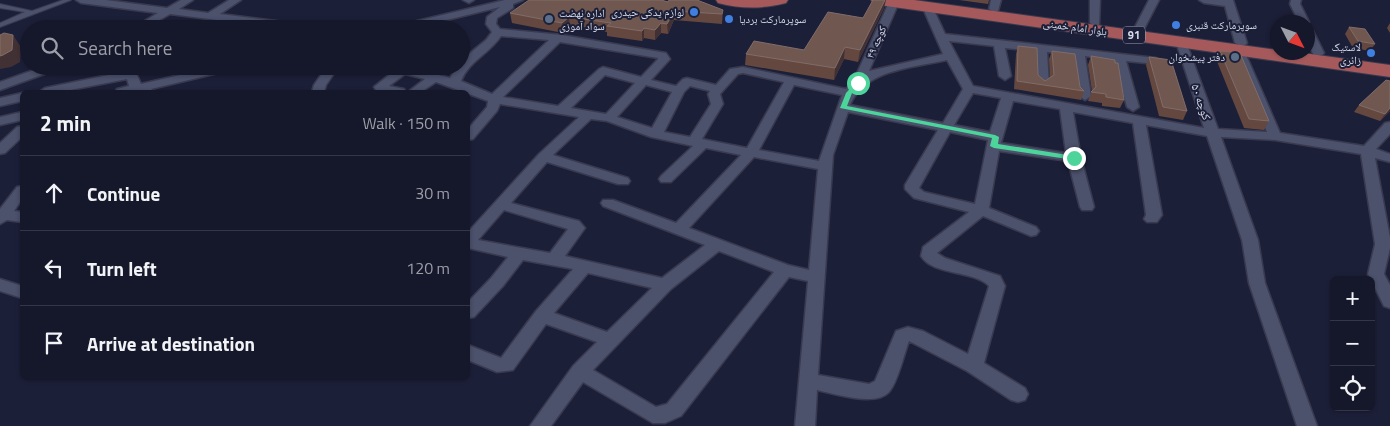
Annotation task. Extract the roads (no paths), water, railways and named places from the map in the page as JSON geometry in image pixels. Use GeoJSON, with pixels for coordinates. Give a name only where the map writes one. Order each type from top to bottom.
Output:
{"type":"FeatureCollection","features":[{"type":"Feature","properties":{"kind":"main road"},"geometry":{"type":"LineString","coordinates":[[724,0],[753,4],[780,0]]}},
{"type":"Feature","properties":{"kind":"main road","name":"بلوار امام خمینی"},"geometry":{"type":"LineString","coordinates":[[887,1],[995,5],[1390,71]]}},
{"type":"Feature","properties":{"kind":"main road","name":"بلوار امام خمینی"},"geometry":{"type":"LineString","coordinates":[[926,3],[1181,42],[1270,48]]}},
{"type":"Feature","properties":{"kind":"main road"},"geometry":{"type":"LineString","coordinates":[[1315,53],[1390,63]]}},
{"type":"Feature","properties":{"kind":"street"},"geometry":{"type":"LineString","coordinates":[[81,0],[125,2],[168,11],[243,20]]}},
{"type":"Feature","properties":{"kind":"street"},"geometry":{"type":"LineString","coordinates":[[152,20],[188,0]]}},
{"type":"Feature","properties":{"kind":"street"},"geometry":{"type":"LineString","coordinates":[[210,16],[236,0]]}},
{"type":"Feature","properties":{"kind":"street"},"geometry":{"type":"LineString","coordinates":[[457,14],[469,0]]}},
{"type":"Feature","properties":{"kind":"street"},"geometry":{"type":"LineString","coordinates":[[433,20],[518,0]]}},
{"type":"Feature","properties":{"kind":"street"},"geometry":{"type":"LineString","coordinates":[[522,0],[503,9],[492,17],[491,24],[497,32],[562,38],[662,55],[664,59],[609,118]]}},
{"type":"Feature","properties":{"kind":"street"},"geometry":{"type":"LineString","coordinates":[[1095,0],[1095,23]]}},
{"type":"Feature","properties":{"kind":"street"},"geometry":{"type":"LineString","coordinates":[[1139,29],[1154,0]]}},
{"type":"Feature","properties":{"kind":"street"},"geometry":{"type":"LineString","coordinates":[[1204,0],[1228,2],[1240,46],[1275,136]]}},
{"type":"Feature","properties":{"kind":"street"},"geometry":{"type":"LineString","coordinates":[[1296,0],[1295,4],[1300,15]]}},
{"type":"Feature","properties":{"kind":"street","name":"کوچه ۴۹"},"geometry":{"type":"LineString","coordinates":[[805,426],[826,155],[887,1]]}},
{"type":"Feature","properties":{"kind":"street"},"geometry":{"type":"LineString","coordinates":[[926,3],[950,56],[969,89],[1066,106],[1136,113],[1212,133],[1275,136],[1367,151],[1390,158]]}},
{"type":"Feature","properties":{"kind":"street"},"geometry":{"type":"LineString","coordinates":[[470,58],[493,42],[497,32]]}},
{"type":"Feature","properties":{"kind":"street"},"geometry":{"type":"LineString","coordinates":[[941,37],[1156,61]]}},
{"type":"Feature","properties":{"kind":"street"},"geometry":{"type":"LineString","coordinates":[[470,134],[493,108],[494,99],[554,40],[562,38]]}},
{"type":"Feature","properties":{"kind":"street","name":"کوچه ۵۰"},"geometry":{"type":"LineString","coordinates":[[1181,42],[1250,240],[1257,283],[1307,426]]}},
{"type":"Feature","properties":{"kind":"street"},"geometry":{"type":"LineString","coordinates":[[999,43],[1005,76]]}},
{"type":"Feature","properties":{"kind":"street"},"geometry":{"type":"LineString","coordinates":[[1041,48],[1042,84]]}},
{"type":"Feature","properties":{"kind":"street"},"geometry":{"type":"LineString","coordinates":[[1079,52],[1086,96]]}},
{"type":"Feature","properties":{"kind":"street"},"geometry":{"type":"LineString","coordinates":[[850,94],[872,74],[950,56]]}},
{"type":"Feature","properties":{"kind":"street"},"geometry":{"type":"LineString","coordinates":[[1119,57],[1136,113],[1154,215],[1152,219]]}},
{"type":"Feature","properties":{"kind":"street"},"geometry":{"type":"LineString","coordinates":[[666,179],[698,143],[717,104],[714,94],[734,71],[738,70],[850,94],[947,128],[995,141],[1074,158]]}},
{"type":"Feature","properties":{"kind":"street"},"geometry":{"type":"LineString","coordinates":[[561,110],[604,71],[679,90]]}},
{"type":"Feature","properties":{"kind":"street"},"geometry":{"type":"LineString","coordinates":[[0,86],[31,75]]}},
{"type":"Feature","properties":{"kind":"street"},"geometry":{"type":"LineString","coordinates":[[54,90],[123,75]]}},
{"type":"Feature","properties":{"kind":"street"},"geometry":{"type":"LineString","coordinates":[[132,75],[136,89]]}},
{"type":"Feature","properties":{"kind":"street"},"geometry":{"type":"LineString","coordinates":[[131,90],[196,75]]}},
{"type":"Feature","properties":{"kind":"street"},"geometry":{"type":"LineString","coordinates":[[319,90],[328,75]]}},
{"type":"Feature","properties":{"kind":"street"},"geometry":{"type":"LineString","coordinates":[[390,75],[380,87],[392,90]]}},
{"type":"Feature","properties":{"kind":"street"},"geometry":{"type":"LineString","coordinates":[[423,75],[494,99],[609,118],[656,134],[825,166]]}},
{"type":"Feature","properties":{"kind":"street"},"geometry":{"type":"LineString","coordinates":[[454,84],[457,75]]}},
{"type":"Feature","properties":{"kind":"street"},"geometry":{"type":"LineString","coordinates":[[417,90],[434,78]]}},
{"type":"Feature","properties":{"kind":"street"},"geometry":{"type":"LineString","coordinates":[[678,230],[750,152],[791,80]]}},
{"type":"Feature","properties":{"kind":"street"},"geometry":{"type":"LineString","coordinates":[[656,134],[679,90],[688,82],[718,89]]}},
{"type":"Feature","properties":{"kind":"street"},"geometry":{"type":"LineString","coordinates":[[136,89],[141,90]]}},
{"type":"Feature","properties":{"kind":"street"},"geometry":{"type":"LineString","coordinates":[[969,89],[912,185],[912,189],[920,195],[981,210],[1030,230]]}},
{"type":"Feature","properties":{"kind":"street"},"geometry":{"type":"LineString","coordinates":[[974,366],[997,286],[994,280],[987,277],[939,262],[929,256],[929,251],[981,210],[995,141],[1008,96]]}},
{"type":"Feature","properties":{"kind":"street"},"geometry":{"type":"LineString","coordinates":[[0,102],[20,97]]}},
{"type":"Feature","properties":{"kind":"street"},"geometry":{"type":"LineString","coordinates":[[1066,106],[1074,158],[1086,207]]}},
{"type":"Feature","properties":{"kind":"street"},"geometry":{"type":"LineString","coordinates":[[470,240],[544,158],[589,114]]}},
{"type":"Feature","properties":{"kind":"street"},"geometry":{"type":"LineString","coordinates":[[0,121],[20,116]]}},
{"type":"Feature","properties":{"kind":"street"},"geometry":{"type":"LineString","coordinates":[[1367,151],[1390,126]]}},
{"type":"Feature","properties":{"kind":"street"},"geometry":{"type":"LineString","coordinates":[[4,146],[20,132]]}},
{"type":"Feature","properties":{"kind":"street"},"geometry":{"type":"LineString","coordinates":[[4,146],[20,144]]}},
{"type":"Feature","properties":{"kind":"street"},"geometry":{"type":"LineString","coordinates":[[1367,151],[1385,224],[1383,244],[1376,274],[1390,302]]}},
{"type":"Feature","properties":{"kind":"street"},"geometry":{"type":"LineString","coordinates":[[544,158],[623,181]]}},
{"type":"Feature","properties":{"kind":"street"},"geometry":{"type":"LineString","coordinates":[[2,217],[20,192]]}},
{"type":"Feature","properties":{"kind":"street"},"geometry":{"type":"LineString","coordinates":[[608,203],[785,270],[816,277]]}},
{"type":"Feature","properties":{"kind":"street"},"geometry":{"type":"LineString","coordinates":[[502,205],[574,225],[577,228],[554,259]]}},
{"type":"Feature","properties":{"kind":"street"},"geometry":{"type":"LineString","coordinates":[[2,217],[20,217]]}},
{"type":"Feature","properties":{"kind":"street"},"geometry":{"type":"LineString","coordinates":[[470,242],[519,254],[554,259],[664,285]]}},
{"type":"Feature","properties":{"kind":"street"},"geometry":{"type":"LineString","coordinates":[[540,426],[580,371],[610,340],[664,285],[717,244]]}},
{"type":"Feature","properties":{"kind":"street"},"geometry":{"type":"LineString","coordinates":[[470,310],[497,282],[519,254]]}},
{"type":"Feature","properties":{"kind":"street"},"geometry":{"type":"LineString","coordinates":[[470,353],[497,365],[506,365],[542,316],[585,266]]}},
{"type":"Feature","properties":{"kind":"street"},"geometry":{"type":"LineString","coordinates":[[580,371],[652,415],[664,415],[674,410],[785,270]]}},
{"type":"Feature","properties":{"kind":"street"},"geometry":{"type":"LineString","coordinates":[[0,284],[20,291]]}},
{"type":"Feature","properties":{"kind":"street"},"geometry":{"type":"LineString","coordinates":[[542,316],[610,340]]}},
{"type":"Feature","properties":{"kind":"street"},"geometry":{"type":"LineString","coordinates":[[808,381],[869,392],[878,390],[883,386],[902,336],[908,334],[917,336],[974,366],[1018,394]]}},
{"type":"Feature","properties":{"kind":"lane"},"geometry":{"type":"LineString","coordinates":[[0,25],[68,0]]}},
{"type":"Feature","properties":{"kind":"lane"},"geometry":{"type":"LineString","coordinates":[[0,6],[31,12],[28,14]]}},
{"type":"Feature","properties":{"kind":"place","name":"لوازم یدکی حیدری"},"geometry":{"type":"Point","coordinates":[694,12]}},
{"type":"Feature","properties":{"kind":"place","name":"اداره نهضت سواد آموزی"},"geometry":{"type":"Point","coordinates":[549,19]}},
{"type":"Feature","properties":{"kind":"place","name":"سوپرمارکت بردیا"},"geometry":{"type":"Point","coordinates":[729,19]}},
{"type":"Feature","properties":{"kind":"place","name":"سوپرمارکت قنبری"},"geometry":{"type":"Point","coordinates":[1176,25]}},
{"type":"Feature","properties":{"kind":"place","name":"لاستیک زائری"},"geometry":{"type":"Point","coordinates":[1371,53]}},
{"type":"Feature","properties":{"kind":"place","name":"دفتر پیشخوان"},"geometry":{"type":"Point","coordinates":[1235,57]}}]}
